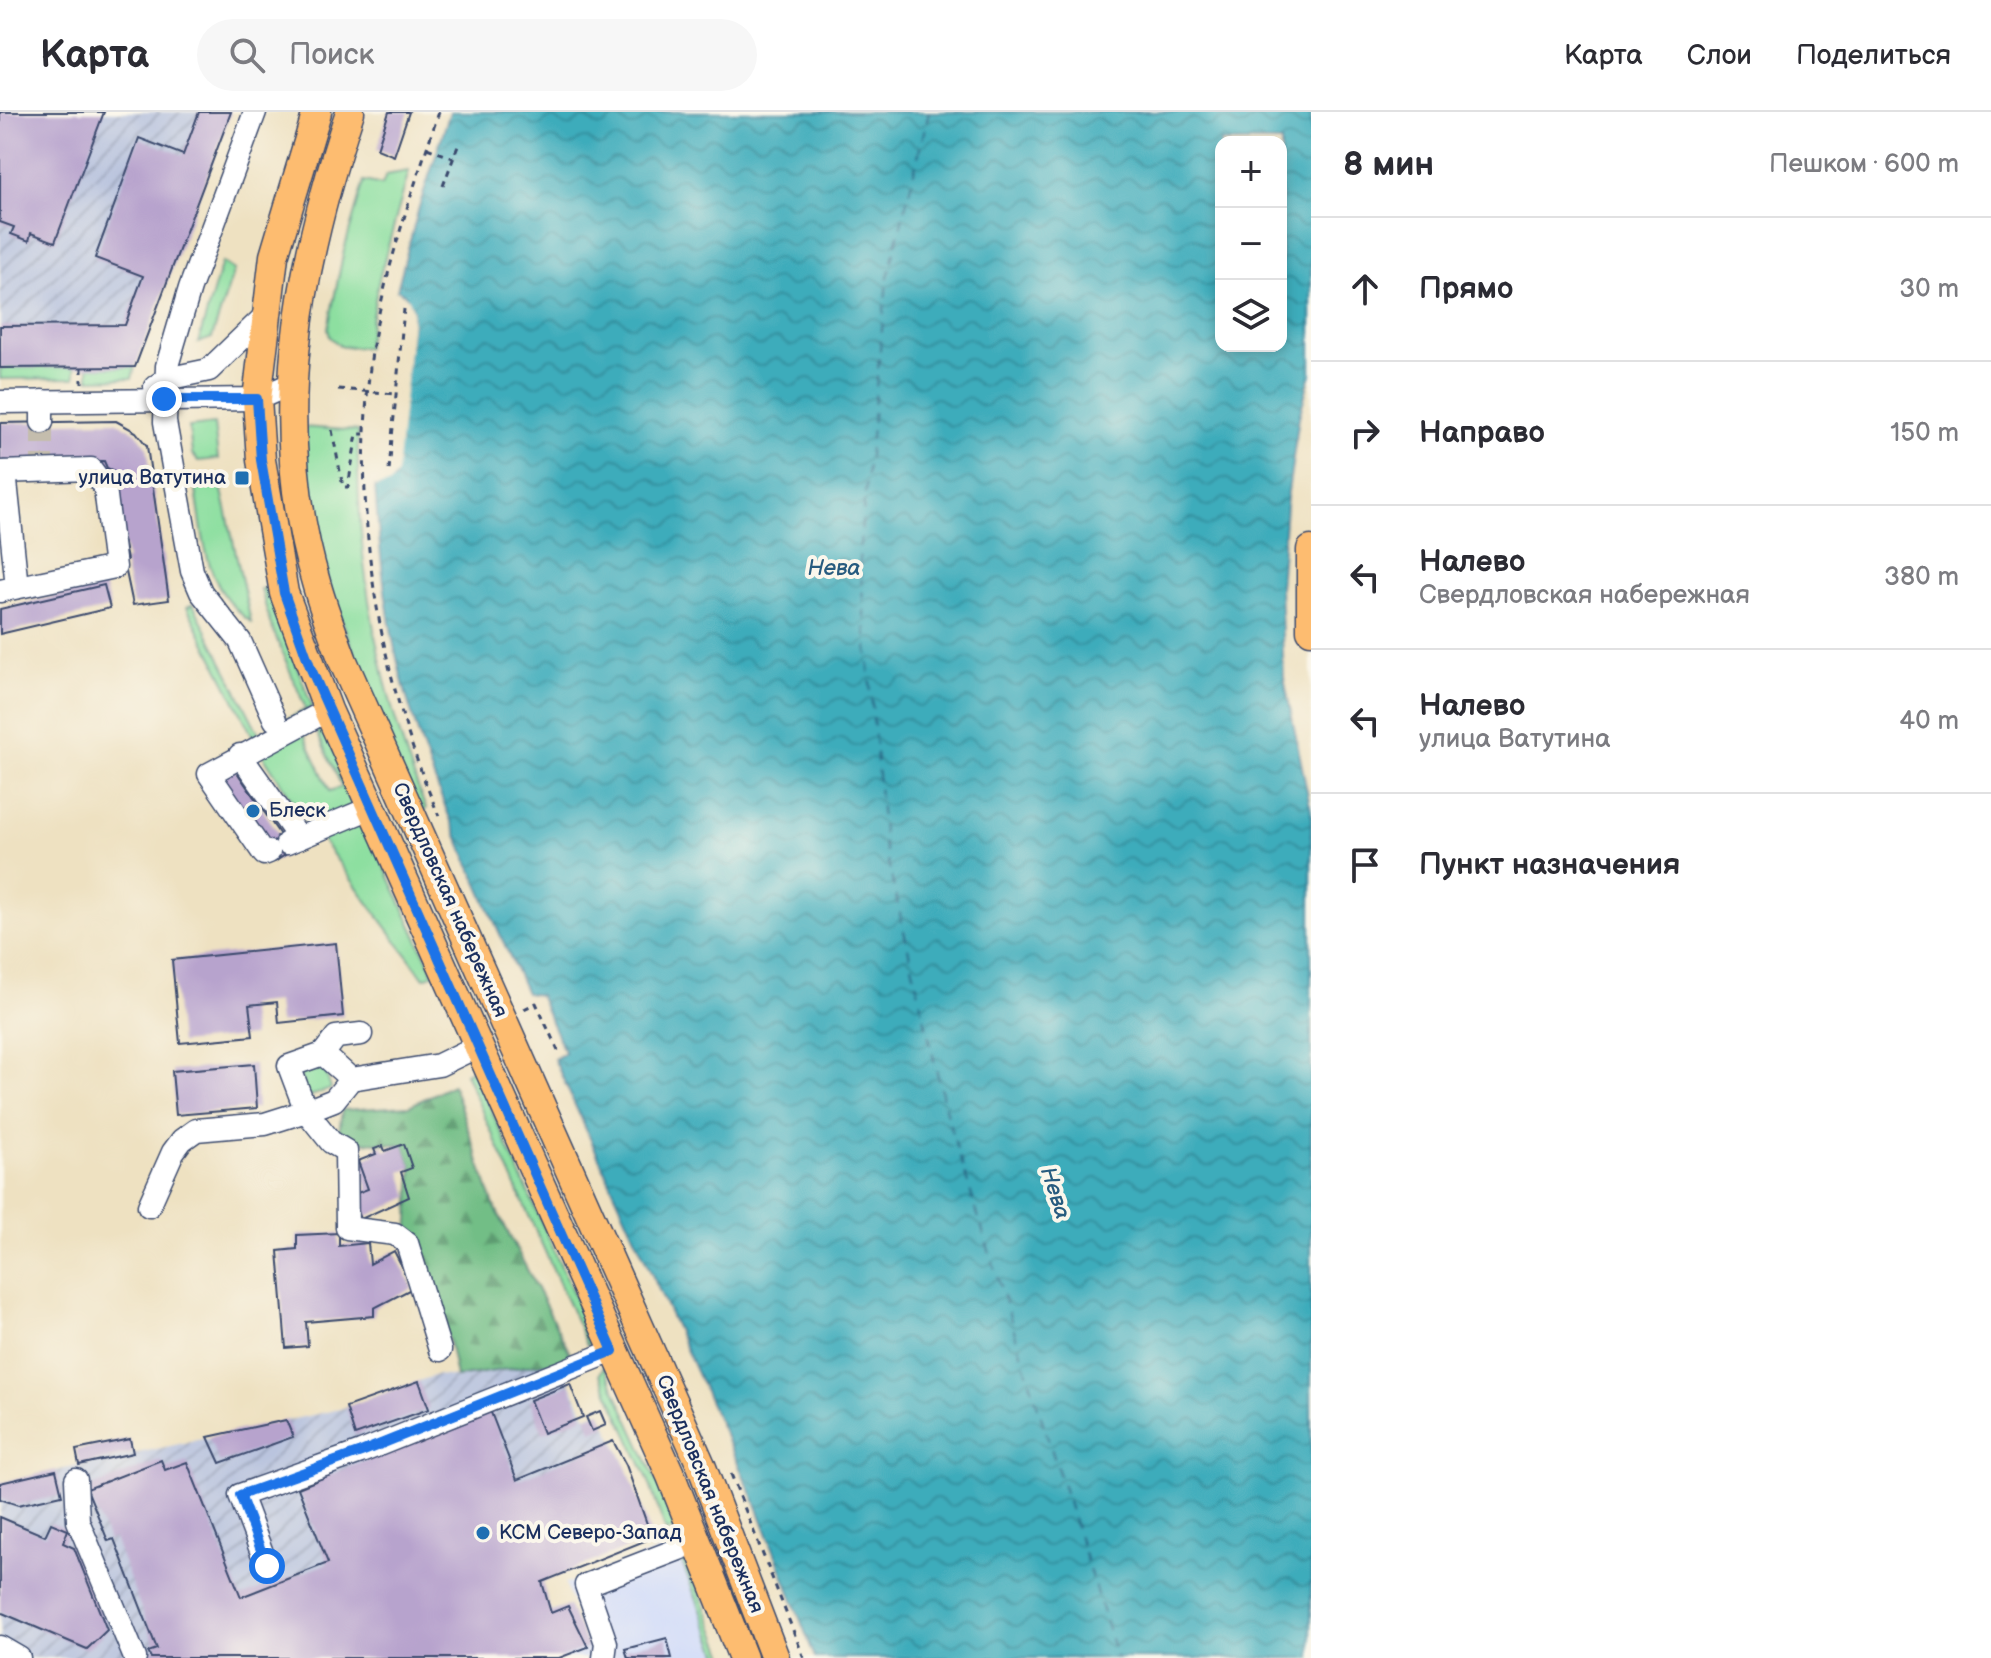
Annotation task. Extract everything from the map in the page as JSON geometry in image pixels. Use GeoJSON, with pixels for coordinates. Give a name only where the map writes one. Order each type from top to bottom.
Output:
{"type":"FeatureCollection","features":[{"type":"Feature","properties":{"kind":"main road","name":"Свердловская набережная"},"geometry":{"type":"LineString","coordinates":[[317,112],[274,256],[264,317],[257,399],[261,460],[284,593],[328,710],[697,1542],[743,1658]]}},
{"type":"Feature","properties":{"kind":"main road","name":"Свердловская набережная"},"geometry":{"type":"LineString","coordinates":[[350,112],[309,254],[295,329],[291,384],[292,444],[302,518],[316,585],[343,661],[701,1465],[775,1658]]}},
{"type":"Feature","properties":{"kind":"main road"},"geometry":{"type":"LineString","coordinates":[[1311,550],[1311,630]]}},
{"type":"Feature","properties":{"kind":"street"},"geometry":{"type":"LineString","coordinates":[[255,112],[173,340],[165,389],[192,571],[201,592],[240,641],[275,720]]}},
{"type":"Feature","properties":{"kind":"street"},"geometry":{"type":"LineString","coordinates":[[0,402],[42,412],[138,399],[209,370],[264,317]]}},
{"type":"Feature","properties":{"kind":"street"},"geometry":{"type":"LineString","coordinates":[[165,389],[257,399],[291,384]]}},
{"type":"Feature","properties":{"kind":"street"},"geometry":{"type":"LineString","coordinates":[[42,466],[91,469],[105,488],[115,567],[8,589],[3,472],[42,466]]}},
{"type":"Feature","properties":{"kind":"street"},"geometry":{"type":"LineString","coordinates":[[328,710],[209,774],[264,854],[373,807]]}},
{"type":"Feature","properties":{"kind":"street"},"geometry":{"type":"LineString","coordinates":[[240,755],[285,845]]}},
{"type":"Feature","properties":{"kind":"street"},"geometry":{"type":"LineString","coordinates":[[361,1034],[336,1037],[323,1054],[289,1066],[306,1111],[331,1142],[346,1151],[347,1228],[395,1234],[407,1243],[440,1350]]}},
{"type":"Feature","properties":{"kind":"street"},"geometry":{"type":"LineString","coordinates":[[149,1206],[173,1152],[182,1140],[196,1130],[265,1124],[334,1100],[351,1079],[439,1065],[478,1046]]}},
{"type":"Feature","properties":{"kind":"street"},"geometry":{"type":"LineString","coordinates":[[323,1054],[351,1079]]}},
{"type":"Feature","properties":{"kind":"street"},"geometry":{"type":"LineString","coordinates":[[267,1566],[240,1495],[361,1452],[613,1351]]}},
{"type":"Feature","properties":{"kind":"street"},"geometry":{"type":"LineString","coordinates":[[76,1480],[78,1521],[135,1658]]}},
{"type":"Feature","properties":{"kind":"street"},"geometry":{"type":"LineString","coordinates":[[604,1658],[606,1643],[586,1585],[697,1542]]}},
{"type":"Feature","properties":{"kind":"street"},"geometry":{"type":"LineString","coordinates":[[0,1647],[19,1658]]}},
{"type":"Feature","properties":{"kind":"path"},"geometry":{"type":"LineString","coordinates":[[439,112],[389,278],[372,352],[364,434],[368,542],[383,643],[414,758],[439,815]]}},
{"type":"Feature","properties":{"kind":"path"},"geometry":{"type":"LineString","coordinates":[[443,186],[458,146]]}},
{"type":"Feature","properties":{"kind":"path"},"geometry":{"type":"LineString","coordinates":[[427,148],[453,158]]}},
{"type":"Feature","properties":{"kind":"path"},"geometry":{"type":"LineString","coordinates":[[389,470],[404,309]]}},
{"type":"Feature","properties":{"kind":"path"},"geometry":{"type":"LineString","coordinates":[[82,367],[82,383]]}},
{"type":"Feature","properties":{"kind":"path"},"geometry":{"type":"LineString","coordinates":[[338,389],[396,394]]}},
{"type":"Feature","properties":{"kind":"path"},"geometry":{"type":"LineString","coordinates":[[332,430],[343,487],[348,487],[357,434],[364,434]]}},
{"type":"Feature","properties":{"kind":"path"},"geometry":{"type":"LineString","coordinates":[[519,1002],[523,1009],[536,1003],[559,1053]]}},
{"type":"Feature","properties":{"kind":"path"},"geometry":{"type":"LineString","coordinates":[[725,1460],[804,1658]]}},
{"type":"Feature","properties":{"kind":"shaded area"},"geometry":{"type":"Polygon","coordinates":[[[0,112],[231,112],[135,367],[0,368],[0,112]]]}},
{"type":"Feature","properties":{"kind":"shaded area"},"geometry":{"type":"Polygon","coordinates":[[[560,1361],[586,1416],[600,1411],[626,1465],[652,1538],[542,1582],[551,1612],[568,1606],[588,1647],[559,1658],[0,1658],[0,1483],[340,1409],[436,1375],[456,1377],[560,1361]]]}},
{"type":"Feature","properties":{"kind":"shaded area"},"geometry":{"type":"Polygon","coordinates":[[[674,1545],[720,1658],[559,1658],[588,1646],[565,1584],[674,1545]]]}},
{"type":"Feature","properties":{"kind":"green space"},"geometry":{"type":"Polygon","coordinates":[[[409,171],[379,279],[366,348],[340,346],[330,337],[328,328],[344,250],[364,181],[382,185],[386,175],[409,171]]]}},
{"type":"Feature","properties":{"kind":"green space"},"geometry":{"type":"Polygon","coordinates":[[[222,262],[234,270],[212,338],[198,343],[222,262]]]}},
{"type":"Feature","properties":{"kind":"green space"},"geometry":{"type":"Polygon","coordinates":[[[75,367],[75,378],[0,379],[0,368],[75,367]]]}},
{"type":"Feature","properties":{"kind":"green space"},"geometry":{"type":"Polygon","coordinates":[[[89,367],[135,367],[132,378],[89,379],[89,367]]]}},
{"type":"Feature","properties":{"kind":"green space"},"geometry":{"type":"Polygon","coordinates":[[[214,424],[218,459],[198,461],[192,454],[189,427],[214,424]]]}},
{"type":"Feature","properties":{"kind":"green space"},"geometry":{"type":"Polygon","coordinates":[[[302,427],[358,431],[361,528],[373,623],[395,717],[426,809],[419,813],[382,730],[318,554],[302,427]]]}},
{"type":"Feature","properties":{"kind":"green space"},"geometry":{"type":"Polygon","coordinates":[[[219,477],[251,622],[224,595],[215,580],[205,546],[196,490],[203,479],[219,477]]]}},
{"type":"Feature","properties":{"kind":"green space"},"geometry":{"type":"Polygon","coordinates":[[[267,587],[312,706],[254,739],[187,607],[193,604],[259,734],[306,709],[270,623],[261,589],[267,587]]]}},
{"type":"Feature","properties":{"kind":"green space"},"geometry":{"type":"Polygon","coordinates":[[[322,725],[358,803],[308,824],[262,754],[303,733],[330,791],[342,787],[315,728],[322,725]]]}},
{"type":"Feature","properties":{"kind":"green space"},"geometry":{"type":"Polygon","coordinates":[[[364,823],[434,974],[424,978],[320,837],[364,823]]]}},
{"type":"Feature","properties":{"kind":"green space"},"geometry":{"type":"Polygon","coordinates":[[[323,1064],[331,1089],[308,1097],[299,1073],[323,1064]]]}},
{"type":"Feature","properties":{"kind":"green space"},"geometry":{"type":"Polygon","coordinates":[[[473,1069],[595,1342],[587,1345],[465,1073],[473,1069]]]}},
{"type":"Feature","properties":{"kind":"green space"},"geometry":{"type":"Polygon","coordinates":[[[453,1085],[493,1203],[571,1355],[560,1361],[456,1377],[449,1341],[408,1236],[412,1168],[404,1145],[338,1140],[342,1110],[409,1106],[453,1085]]]}},
{"type":"Feature","properties":{"kind":"green space"},"geometry":{"type":"Polygon","coordinates":[[[604,1366],[678,1528],[666,1532],[648,1479],[600,1374],[604,1366]]]}},
{"type":"Feature","properties":{"kind":"green space"},"geometry":{"type":"Polygon","coordinates":[[[686,1558],[726,1658],[720,1658],[681,1560],[686,1558]]]}},
{"type":"Feature","properties":{"kind":"water","name":"Нева"},"geometry":{"type":"Polygon","coordinates":[[[450,112],[1311,112],[1311,373],[1299,417],[1286,505],[1280,588],[1284,678],[1311,811],[1311,1658],[815,1658],[755,1501],[554,1059],[565,1053],[539,995],[526,993],[462,847],[432,773],[407,698],[385,593],[375,487],[394,479],[413,310],[405,294],[397,290],[419,207],[450,112]]]}},
{"type":"Feature","properties":{"kind":"pier"},"geometry":{"type":"Polygon","coordinates":[[[397,290],[409,299],[413,310],[397,473],[390,484],[375,487],[375,483],[388,480],[393,472],[409,310],[406,301],[396,294],[397,290]]]}},
{"type":"Feature","properties":{"kind":"building"},"geometry":{"type":"Polygon","coordinates":[[[0,112],[104,112],[55,242],[31,233],[29,241],[11,234],[14,227],[0,222],[0,112]]]}},
{"type":"Feature","properties":{"kind":"building"},"geometry":{"type":"Polygon","coordinates":[[[199,112],[231,112],[135,367],[0,368],[0,326],[125,325],[143,276],[95,258],[139,138],[183,155],[199,112]]]}},
{"type":"Feature","properties":{"kind":"building"},"geometry":{"type":"Polygon","coordinates":[[[389,112],[409,112],[394,156],[377,149],[389,112]]]}},
{"type":"Feature","properties":{"kind":"building"},"geometry":{"type":"Polygon","coordinates":[[[116,421],[136,432],[147,446],[169,600],[133,605],[114,493],[117,492],[114,471],[107,468],[104,461],[0,462],[0,423],[116,421]]]}},
{"type":"Feature","properties":{"kind":"building"},"geometry":{"type":"Polygon","coordinates":[[[104,585],[110,608],[0,634],[0,609],[104,585]]]}},
{"type":"Feature","properties":{"kind":"building","name":"Блеск"},"geometry":{"type":"Polygon","coordinates":[[[234,768],[291,851],[276,861],[219,778],[234,768]]]}},
{"type":"Feature","properties":{"kind":"building"},"geometry":{"type":"Polygon","coordinates":[[[336,943],[343,1016],[279,1023],[277,1002],[249,1005],[253,1036],[180,1043],[172,960],[336,943]]]}},
{"type":"Feature","properties":{"kind":"building"},"geometry":{"type":"Polygon","coordinates":[[[254,1064],[257,1108],[176,1115],[172,1071],[254,1064]]]}},
{"type":"Feature","properties":{"kind":"building"},"geometry":{"type":"Polygon","coordinates":[[[404,1144],[412,1168],[401,1172],[409,1197],[361,1219],[352,1195],[368,1189],[358,1161],[376,1154],[374,1149],[383,1146],[385,1151],[404,1144]]]}},
{"type":"Feature","properties":{"kind":"building"},"geometry":{"type":"Polygon","coordinates":[[[339,1233],[339,1246],[368,1243],[370,1264],[394,1251],[413,1288],[374,1308],[374,1316],[306,1322],[308,1346],[286,1348],[278,1251],[297,1249],[297,1235],[339,1233]]]}},
{"type":"Feature","properties":{"kind":"building"},"geometry":{"type":"Polygon","coordinates":[[[419,1381],[429,1409],[355,1435],[346,1407],[419,1381]]]}},
{"type":"Feature","properties":{"kind":"building"},"geometry":{"type":"Polygon","coordinates":[[[570,1384],[583,1417],[543,1433],[530,1400],[570,1384]]]}},
{"type":"Feature","properties":{"kind":"building","name":"КСМ Северо-Запад"},"geometry":{"type":"Polygon","coordinates":[[[490,1410],[517,1480],[613,1441],[626,1465],[652,1538],[542,1582],[551,1613],[568,1606],[588,1647],[559,1658],[151,1658],[148,1652],[157,1649],[114,1539],[108,1541],[87,1489],[161,1460],[165,1470],[187,1462],[241,1597],[328,1563],[298,1488],[490,1410]]]}},
{"type":"Feature","properties":{"kind":"building"},"geometry":{"type":"Polygon","coordinates":[[[600,1411],[606,1425],[592,1431],[586,1417],[600,1411]]]}},
{"type":"Feature","properties":{"kind":"building"},"geometry":{"type":"Polygon","coordinates":[[[286,1420],[293,1437],[220,1463],[208,1437],[286,1420]]]}},
{"type":"Feature","properties":{"kind":"building"},"geometry":{"type":"Polygon","coordinates":[[[130,1439],[133,1453],[79,1465],[76,1450],[130,1439]]]}},
{"type":"Feature","properties":{"kind":"building"},"geometry":{"type":"Polygon","coordinates":[[[56,1470],[62,1495],[18,1505],[0,1499],[0,1483],[56,1470]]]}},
{"type":"Feature","properties":{"kind":"building"},"geometry":{"type":"Polygon","coordinates":[[[0,1517],[45,1536],[51,1523],[68,1530],[63,1543],[74,1548],[107,1630],[87,1649],[0,1612],[0,1517]]]}},
{"type":"Feature","properties":{"kind":"building"},"geometry":{"type":"Polygon","coordinates":[[[667,1638],[672,1658],[628,1658],[625,1649],[667,1638]]]}},
{"type":"Feature","properties":{"kind":"ferry route"},"geometry":{"type":"LineString","coordinates":[[929,112],[887,281],[859,553],[884,845],[948,1120],[1117,1658]]}},
{"type":"Feature","properties":{"kind":"tunnel"},"geometry":{"type":"LineString","coordinates":[[42,422],[42,461]]}},
{"type":"Feature","properties":{"kind":"place","name":"улица Ватутина"},"geometry":{"type":"Point","coordinates":[242,478]}},
{"type":"Feature","properties":{"kind":"place","name":"Блеск"},"geometry":{"type":"Point","coordinates":[253,811]}},
{"type":"Feature","properties":{"kind":"place","name":"КСМ Северо-Запад"},"geometry":{"type":"Point","coordinates":[483,1533]}},
{"type":"Feature","properties":{"kind":"route"},"geometry":{"type":"LineString","coordinates":[[164,399],[257,399],[261,460],[284,593],[311,669],[613,1351],[361,1452],[240,1495],[267,1566]]}}]}
